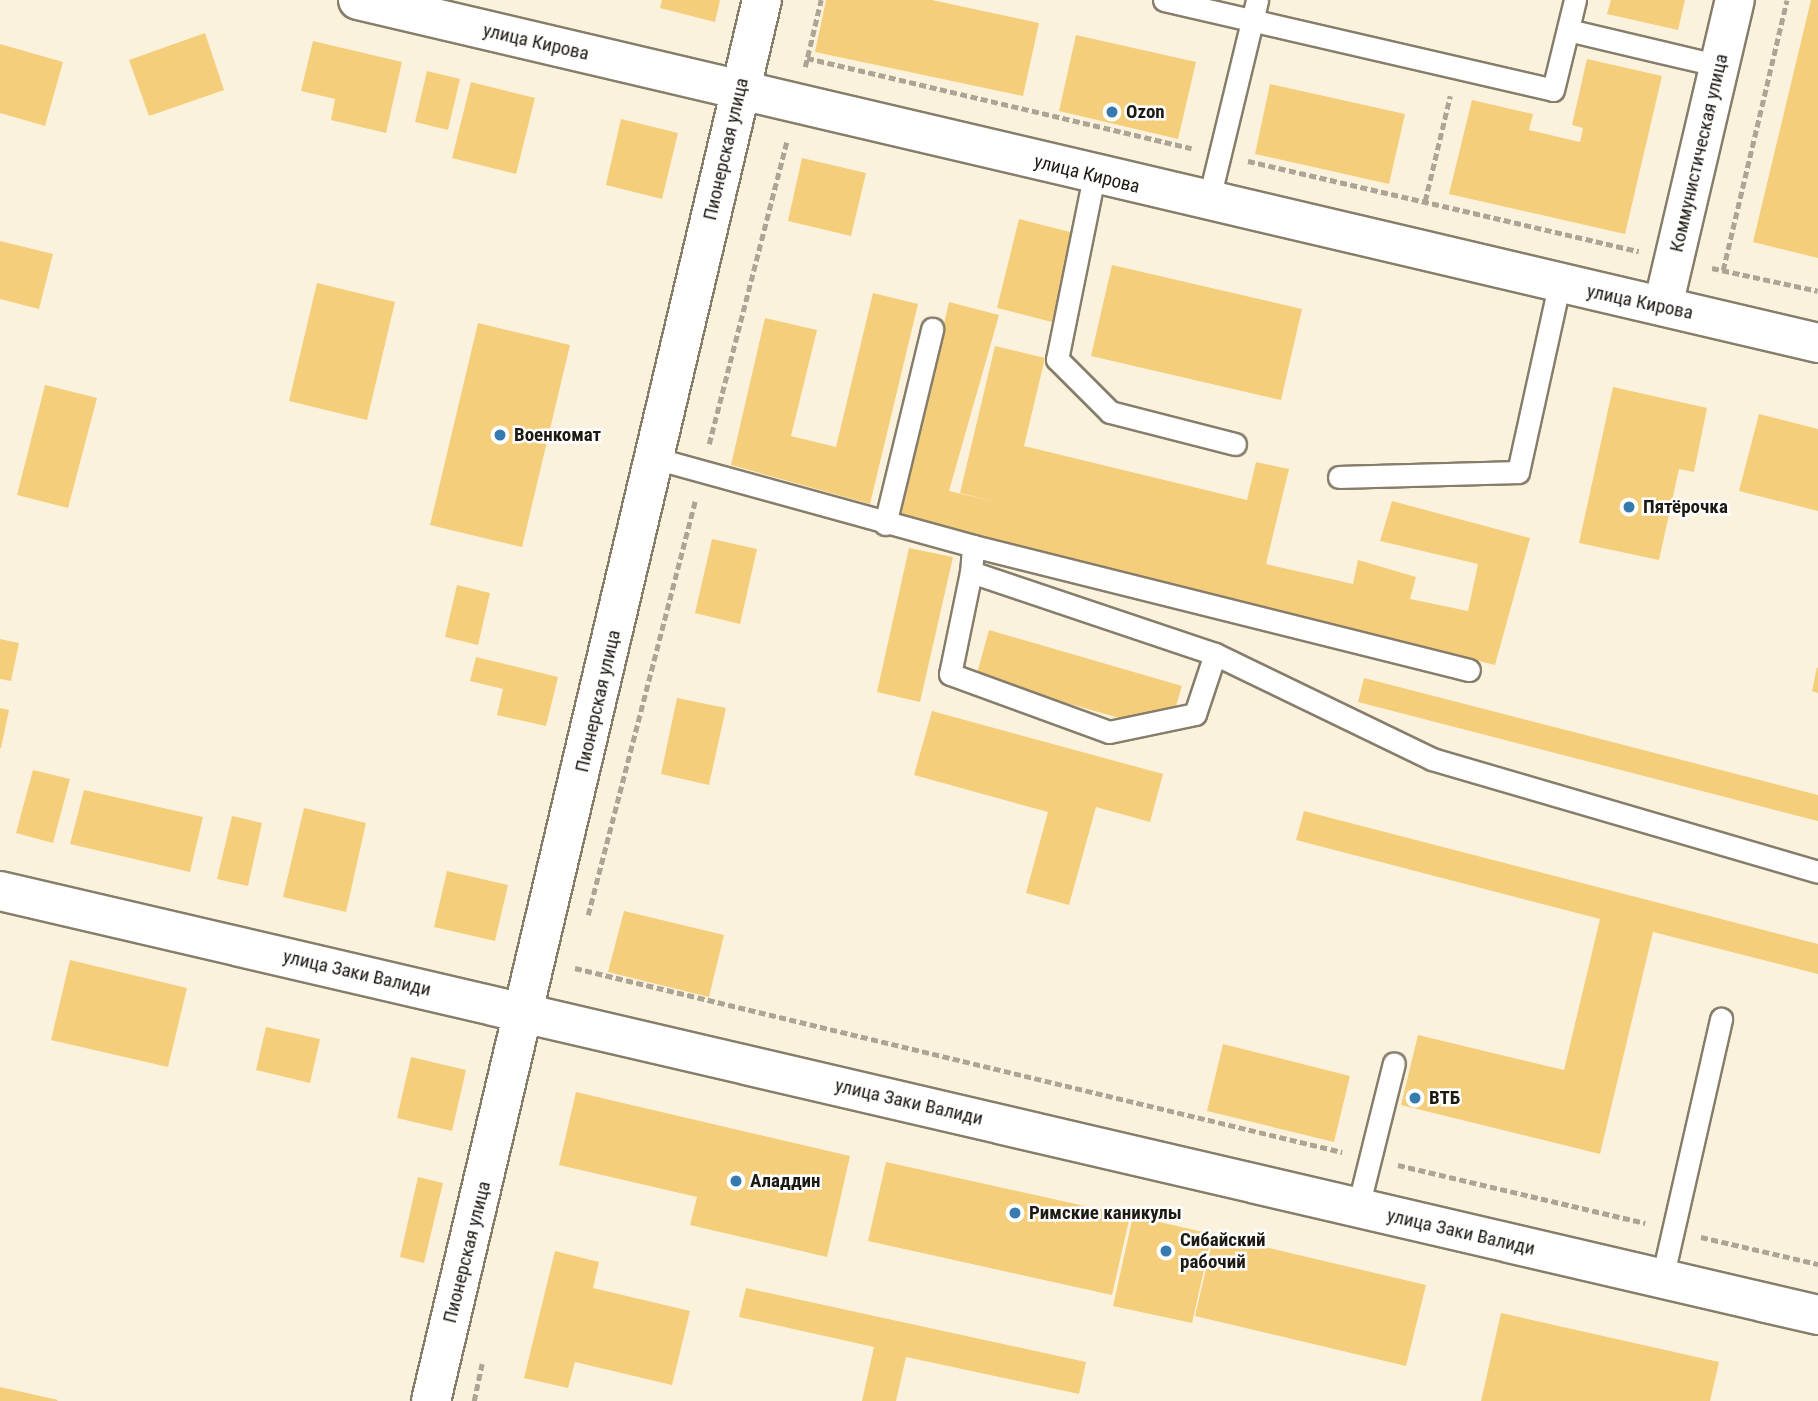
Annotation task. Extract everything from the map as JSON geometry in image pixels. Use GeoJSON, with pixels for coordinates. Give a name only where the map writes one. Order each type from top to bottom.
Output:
{"type":"FeatureCollection","features":[{"type":"Feature","properties":{"kind":"street","name":"улица Кирова"},"geometry":{"type":"LineString","coordinates":[[358,0],[1559,286],[1663,306],[1818,343]]}},
{"type":"Feature","properties":{"kind":"street","name":"Пионерская улица"},"geometry":{"type":"LineString","coordinates":[[431,1401],[526,1012],[762,0]]}},
{"type":"Feature","properties":{"kind":"street","name":"Коммунистическая улица"},"geometry":{"type":"LineString","coordinates":[[1663,306],[1735,0]]}},
{"type":"Feature","properties":{"kind":"street","name":"улица Заки Валиди"},"geometry":{"type":"LineString","coordinates":[[0,891],[1818,1315]]}},
{"type":"Feature","properties":{"kind":"lane"},"geometry":{"type":"LineString","coordinates":[[1164,0],[1254,10],[1457,68],[1553,90],[1575,0]]}},
{"type":"Feature","properties":{"kind":"lane"},"geometry":{"type":"LineString","coordinates":[[1208,203],[1254,10]]}},
{"type":"Feature","properties":{"kind":"lane"},"geometry":{"type":"LineString","coordinates":[[1568,30],[1720,65]]}},
{"type":"Feature","properties":{"kind":"lane"},"geometry":{"type":"LineString","coordinates":[[1094,176],[1057,359],[1110,412],[1235,444]]}},
{"type":"Feature","properties":{"kind":"lane"},"geometry":{"type":"LineString","coordinates":[[1339,477],[1518,472],[1559,286]]}},
{"type":"Feature","properties":{"kind":"lane"},"geometry":{"type":"LineString","coordinates":[[885,524],[932,328]]}},
{"type":"Feature","properties":{"kind":"lane"},"geometry":{"type":"LineString","coordinates":[[654,458],[885,524],[1469,670]]}},
{"type":"Feature","properties":{"kind":"lane"},"geometry":{"type":"LineString","coordinates":[[973,546],[971,572],[950,674],[1109,732],[1195,714],[1215,654]]}},
{"type":"Feature","properties":{"kind":"lane"},"geometry":{"type":"LineString","coordinates":[[971,572],[1215,654],[1432,760],[1818,872]]}},
{"type":"Feature","properties":{"kind":"lane"},"geometry":{"type":"LineString","coordinates":[[1662,1279],[1670,1229],[1721,1019]]}},
{"type":"Feature","properties":{"kind":"lane"},"geometry":{"type":"LineString","coordinates":[[1358,1207],[1394,1063]]}},
{"type":"Feature","properties":{"kind":"path"},"geometry":{"type":"LineString","coordinates":[[584,931],[821,0]]}},
{"type":"Feature","properties":{"kind":"path"},"geometry":{"type":"LineString","coordinates":[[1723,270],[1787,0]]}},
{"type":"Feature","properties":{"kind":"path"},"geometry":{"type":"LineString","coordinates":[[807,58],[1818,292]]}},
{"type":"Feature","properties":{"kind":"path"},"geometry":{"type":"LineString","coordinates":[[1425,201],[1457,68]]}},
{"type":"Feature","properties":{"kind":"path"},"geometry":{"type":"LineString","coordinates":[[577,958],[574,971],[1818,1264]]}},
{"type":"Feature","properties":{"kind":"building"},"geometry":{"type":"Polygon","coordinates":[[[662,0],[720,0],[715,22],[660,8],[662,0]]]}},
{"type":"Feature","properties":{"kind":"building"},"geometry":{"type":"Polygon","coordinates":[[[826,0],[932,0],[1039,23],[1023,96],[815,52],[826,0]]]}},
{"type":"Feature","properties":{"kind":"building"},"geometry":{"type":"Polygon","coordinates":[[[1611,0],[1685,0],[1678,30],[1607,14],[1611,0]]]}},
{"type":"Feature","properties":{"kind":"building"},"geometry":{"type":"Polygon","coordinates":[[[1811,0],[1818,0],[1818,258],[1753,242],[1811,0]]]}},
{"type":"Feature","properties":{"kind":"building"},"geometry":{"type":"Polygon","coordinates":[[[205,33],[224,90],[149,116],[129,60],[205,33]]]}},
{"type":"Feature","properties":{"kind":"building"},"geometry":{"type":"Polygon","coordinates":[[[1076,35],[1196,62],[1178,139],[1059,111],[1076,35]]]}},
{"type":"Feature","properties":{"kind":"building"},"geometry":{"type":"Polygon","coordinates":[[[313,41],[402,62],[386,133],[331,120],[335,99],[301,91],[313,41]]]}},
{"type":"Feature","properties":{"kind":"building"},"geometry":{"type":"Polygon","coordinates":[[[0,44],[63,62],[45,126],[0,113],[0,44]]]}},
{"type":"Feature","properties":{"kind":"building"},"geometry":{"type":"Polygon","coordinates":[[[1587,59],[1662,76],[1625,234],[1449,194],[1472,100],[1533,114],[1529,130],[1580,142],[1583,128],[1572,125],[1587,59]]]}},
{"type":"Feature","properties":{"kind":"building"},"geometry":{"type":"Polygon","coordinates":[[[427,71],[460,79],[448,130],[415,122],[427,71]]]}},
{"type":"Feature","properties":{"kind":"building"},"geometry":{"type":"Polygon","coordinates":[[[471,82],[535,98],[516,174],[452,158],[471,82]]]}},
{"type":"Feature","properties":{"kind":"building"},"geometry":{"type":"Polygon","coordinates":[[[1270,84],[1405,114],[1389,184],[1255,154],[1270,84]]]}},
{"type":"Feature","properties":{"kind":"building"},"geometry":{"type":"Polygon","coordinates":[[[621,119],[678,133],[662,199],[606,185],[621,119]]]}},
{"type":"Feature","properties":{"kind":"building"},"geometry":{"type":"Polygon","coordinates":[[[802,158],[866,173],[851,236],[788,221],[802,158]]]}},
{"type":"Feature","properties":{"kind":"building"},"geometry":{"type":"Polygon","coordinates":[[[1019,219],[1074,233],[1052,322],[997,308],[1019,219]]]}},
{"type":"Feature","properties":{"kind":"building"},"geometry":{"type":"Polygon","coordinates":[[[0,241],[53,254],[39,309],[0,299],[0,241]]]}},
{"type":"Feature","properties":{"kind":"building"},"geometry":{"type":"Polygon","coordinates":[[[1112,265],[1302,309],[1281,400],[1091,356],[1112,265]]]}},
{"type":"Feature","properties":{"kind":"building"},"geometry":{"type":"Polygon","coordinates":[[[317,283],[395,302],[367,420],[289,401],[317,283]]]}},
{"type":"Feature","properties":{"kind":"building"},"geometry":{"type":"Polygon","coordinates":[[[873,293],[918,304],[870,504],[731,465],[765,318],[817,330],[791,436],[836,447],[873,293]]]}},
{"type":"Feature","properties":{"kind":"building"},"geometry":{"type":"Polygon","coordinates":[[[949,302],[999,315],[949,491],[996,502],[960,493],[995,346],[1045,358],[1024,446],[1247,500],[1256,462],[1289,469],[1266,564],[1353,584],[1358,560],[1416,577],[1410,599],[1468,611],[1478,564],[1380,541],[1392,501],[1530,538],[1495,665],[900,517],[949,302]]]}},
{"type":"Feature","properties":{"kind":"building","name":"Военкомат"},"geometry":{"type":"Polygon","coordinates":[[[478,323],[570,345],[522,547],[430,525],[478,323]]]}},
{"type":"Feature","properties":{"kind":"building"},"geometry":{"type":"Polygon","coordinates":[[[45,385],[97,398],[68,508],[17,495],[45,385]]]}},
{"type":"Feature","properties":{"kind":"building","name":"Пятёрочка"},"geometry":{"type":"Polygon","coordinates":[[[1613,387],[1707,408],[1694,472],[1679,469],[1659,560],[1579,543],[1613,387]]]}},
{"type":"Feature","properties":{"kind":"building"},"geometry":{"type":"Polygon","coordinates":[[[1759,414],[1818,429],[1818,511],[1739,491],[1759,414]]]}},
{"type":"Feature","properties":{"kind":"building"},"geometry":{"type":"Polygon","coordinates":[[[712,539],[757,549],[740,624],[695,613],[712,539]]]}},
{"type":"Feature","properties":{"kind":"building"},"geometry":{"type":"Polygon","coordinates":[[[909,548],[953,557],[920,702],[877,692],[909,548]]]}},
{"type":"Feature","properties":{"kind":"building"},"geometry":{"type":"Polygon","coordinates":[[[457,585],[490,593],[478,645],[445,637],[457,585]]]}},
{"type":"Feature","properties":{"kind":"building"},"geometry":{"type":"Polygon","coordinates":[[[989,630],[1182,686],[1168,732],[976,677],[989,630]]]}},
{"type":"Feature","properties":{"kind":"building"},"geometry":{"type":"Polygon","coordinates":[[[0,639],[19,643],[11,681],[0,679],[0,639]]]}},
{"type":"Feature","properties":{"kind":"building"},"geometry":{"type":"Polygon","coordinates":[[[476,657],[558,677],[546,726],[497,715],[503,689],[470,681],[476,657]]]}},
{"type":"Feature","properties":{"kind":"building"},"geometry":{"type":"Polygon","coordinates":[[[1818,668],[1818,693],[1812,691],[1818,668]]]}},
{"type":"Feature","properties":{"kind":"building"},"geometry":{"type":"Polygon","coordinates":[[[1364,678],[1818,795],[1818,821],[1358,702],[1364,678]]]}},
{"type":"Feature","properties":{"kind":"building"},"geometry":{"type":"Polygon","coordinates":[[[677,698],[726,708],[709,785],[661,774],[677,698]]]}},
{"type":"Feature","properties":{"kind":"building"},"geometry":{"type":"Polygon","coordinates":[[[0,708],[9,710],[1,748],[0,748],[0,708]]]}},
{"type":"Feature","properties":{"kind":"building"},"geometry":{"type":"Polygon","coordinates":[[[932,711],[1163,774],[1150,822],[1096,807],[1069,905],[1026,893],[1048,812],[914,775],[932,711]]]}},
{"type":"Feature","properties":{"kind":"building"},"geometry":{"type":"Polygon","coordinates":[[[33,770],[70,779],[53,843],[16,833],[33,770]]]}},
{"type":"Feature","properties":{"kind":"building"},"geometry":{"type":"Polygon","coordinates":[[[84,790],[203,817],[190,872],[70,844],[84,790]]]}},
{"type":"Feature","properties":{"kind":"building"},"geometry":{"type":"Polygon","coordinates":[[[304,808],[366,823],[346,912],[283,897],[304,808]]]}},
{"type":"Feature","properties":{"kind":"building"},"geometry":{"type":"Polygon","coordinates":[[[1304,811],[1818,944],[1818,974],[1653,932],[1600,1154],[1401,1105],[1418,1035],[1564,1070],[1600,919],[1296,840],[1304,811]]]}},
{"type":"Feature","properties":{"kind":"building"},"geometry":{"type":"Polygon","coordinates":[[[232,816],[262,823],[248,886],[217,879],[232,816]]]}},
{"type":"Feature","properties":{"kind":"building"},"geometry":{"type":"Polygon","coordinates":[[[447,871],[508,885],[495,941],[434,927],[447,871]]]}},
{"type":"Feature","properties":{"kind":"building"},"geometry":{"type":"Polygon","coordinates":[[[624,911],[724,935],[709,997],[608,972],[624,911]]]}},
{"type":"Feature","properties":{"kind":"building"},"geometry":{"type":"Polygon","coordinates":[[[70,960],[187,988],[168,1067],[51,1040],[70,960]]]}},
{"type":"Feature","properties":{"kind":"building"},"geometry":{"type":"Polygon","coordinates":[[[266,1027],[320,1039],[310,1083],[256,1070],[266,1027]]]}},
{"type":"Feature","properties":{"kind":"building"},"geometry":{"type":"Polygon","coordinates":[[[1223,1044],[1350,1076],[1334,1142],[1207,1111],[1223,1044]]]}},
{"type":"Feature","properties":{"kind":"building"},"geometry":{"type":"Polygon","coordinates":[[[411,1057],[466,1070],[452,1131],[397,1118],[411,1057]]]}},
{"type":"Feature","properties":{"kind":"building","name":"Аладдин"},"geometry":{"type":"Polygon","coordinates":[[[576,1092],[850,1156],[827,1257],[690,1225],[697,1197],[559,1165],[576,1092]]]}},
{"type":"Feature","properties":{"kind":"building"},"geometry":{"type":"Polygon","coordinates":[[[886,1162],[1130,1216],[1112,1295],[868,1241],[886,1162]]]}},
{"type":"Feature","properties":{"kind":"building"},"geometry":{"type":"Polygon","coordinates":[[[418,1177],[443,1183],[424,1263],[400,1257],[418,1177]]]}},
{"type":"Feature","properties":{"kind":"building"},"geometry":{"type":"Polygon","coordinates":[[[1133,1216],[1212,1234],[1192,1323],[1113,1306],[1133,1216]]]}},
{"type":"Feature","properties":{"kind":"building"},"geometry":{"type":"Polygon","coordinates":[[[1214,1235],[1426,1285],[1406,1366],[1195,1316],[1214,1235]]]}},
{"type":"Feature","properties":{"kind":"building"},"geometry":{"type":"Polygon","coordinates":[[[555,1251],[599,1262],[593,1288],[690,1311],[672,1385],[575,1362],[568,1388],[524,1378],[555,1251]]]}},
{"type":"Feature","properties":{"kind":"building"},"geometry":{"type":"Polygon","coordinates":[[[746,1288],[1086,1362],[1079,1394],[906,1357],[896,1401],[862,1401],[874,1347],[739,1317],[746,1288]]]}},
{"type":"Feature","properties":{"kind":"building"},"geometry":{"type":"Polygon","coordinates":[[[1501,1313],[1719,1362],[1710,1401],[1481,1401],[1501,1313]]]}},
{"type":"Feature","properties":{"kind":"building"},"geometry":{"type":"Polygon","coordinates":[[[0,1387],[58,1400],[0,1401],[0,1387]]]}},
{"type":"Feature","properties":{"kind":"place","name":"Ozon"},"geometry":{"type":"Point","coordinates":[1112,112]}},
{"type":"Feature","properties":{"kind":"place","name":"Военкомат"},"geometry":{"type":"Point","coordinates":[500,435]}},
{"type":"Feature","properties":{"kind":"place","name":"Пятёрочка"},"geometry":{"type":"Point","coordinates":[1629,507]}},
{"type":"Feature","properties":{"kind":"place","name":"ВТБ"},"geometry":{"type":"Point","coordinates":[1415,1098]}},
{"type":"Feature","properties":{"kind":"place","name":"Аладдин"},"geometry":{"type":"Point","coordinates":[736,1181]}},
{"type":"Feature","properties":{"kind":"place","name":"Римские каникулы"},"geometry":{"type":"Point","coordinates":[1015,1213]}},
{"type":"Feature","properties":{"kind":"place","name":"Сибайский рабочий"},"geometry":{"type":"Point","coordinates":[1166,1251]}}]}
